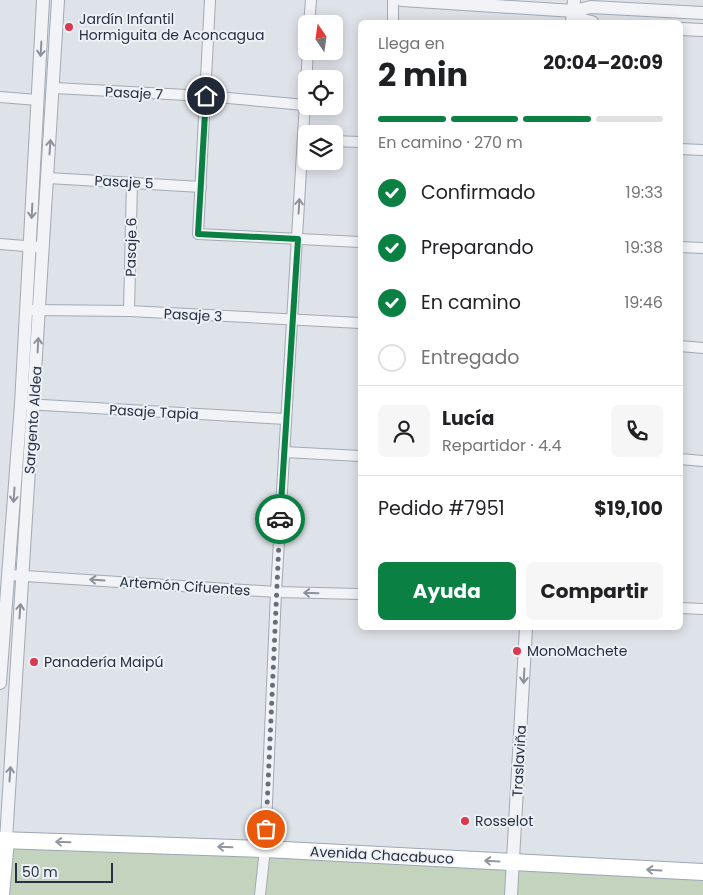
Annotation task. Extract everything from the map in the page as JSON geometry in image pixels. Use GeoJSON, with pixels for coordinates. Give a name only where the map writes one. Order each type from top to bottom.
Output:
{"type":"FeatureCollection","features":[{"type":"Feature","properties":{"kind":"main road","name":"Avenida Chacabuco"},"geometry":{"type":"LineString","coordinates":[[3,840],[265,849],[703,872]]}},
{"type":"Feature","properties":{"kind":"main road"},"geometry":{"type":"LineString","coordinates":[[2,895],[3,840]]}},
{"type":"Feature","properties":{"kind":"street","name":"Sargento Aldea"},"geometry":{"type":"LineString","coordinates":[[3,840],[34,405],[33,310],[38,100],[44,0]]}},
{"type":"Feature","properties":{"kind":"street","name":"Sargento Aldea"},"geometry":{"type":"LineString","coordinates":[[36,247],[48,178],[58,0]]}},
{"type":"Feature","properties":{"kind":"street"},"geometry":{"type":"LineString","coordinates":[[210,0],[198,234],[358,242]]}},
{"type":"Feature","properties":{"kind":"street"},"geometry":{"type":"LineString","coordinates":[[310,15],[311,0]]}},
{"type":"Feature","properties":{"kind":"street"},"geometry":{"type":"LineString","coordinates":[[393,0],[393,20]]}},
{"type":"Feature","properties":{"kind":"street"},"geometry":{"type":"LineString","coordinates":[[402,0],[573,11],[591,7],[703,13]]}},
{"type":"Feature","properties":{"kind":"street"},"geometry":{"type":"LineString","coordinates":[[573,11],[583,20]]}},
{"type":"Feature","properties":{"kind":"street"},"geometry":{"type":"LineString","coordinates":[[683,29],[703,30]]}},
{"type":"Feature","properties":{"kind":"street","name":"Pasaje 7"},"geometry":{"type":"LineString","coordinates":[[54,88],[206,96],[298,104]]}},
{"type":"Feature","properties":{"kind":"street"},"geometry":{"type":"LineString","coordinates":[[0,97],[38,100]]}},
{"type":"Feature","properties":{"kind":"street"},"geometry":{"type":"LineString","coordinates":[[343,141],[358,142]]}},
{"type":"Feature","properties":{"kind":"street"},"geometry":{"type":"LineString","coordinates":[[683,149],[703,150]]}},
{"type":"Feature","properties":{"kind":"street"},"geometry":{"type":"LineString","coordinates":[[260,895],[265,849],[276,592],[302,170]]}},
{"type":"Feature","properties":{"kind":"street","name":"Pasaje 5"},"geometry":{"type":"LineString","coordinates":[[48,178],[201,187]]}},
{"type":"Feature","properties":{"kind":"street","name":"Pasaje 6"},"geometry":{"type":"LineString","coordinates":[[129,311],[132,182]]}},
{"type":"Feature","properties":{"kind":"street"},"geometry":{"type":"LineString","coordinates":[[0,244],[36,247]]}},
{"type":"Feature","properties":{"kind":"street"},"geometry":{"type":"LineString","coordinates":[[683,247],[703,248]]}},
{"type":"Feature","properties":{"kind":"street","name":"Sargento Aldea"},"geometry":{"type":"LineString","coordinates":[[0,683],[10,575],[21,404],[33,310]]}},
{"type":"Feature","properties":{"kind":"street","name":"Pasaje 3"},"geometry":{"type":"LineString","coordinates":[[33,310],[129,311],[358,323]]}},
{"type":"Feature","properties":{"kind":"street"},"geometry":{"type":"LineString","coordinates":[[683,346],[703,348]]}},
{"type":"Feature","properties":{"kind":"street","name":"Pasaje Tapia"},"geometry":{"type":"LineString","coordinates":[[21,404],[286,419]]}},
{"type":"Feature","properties":{"kind":"street"},"geometry":{"type":"LineString","coordinates":[[284,452],[358,456]]}},
{"type":"Feature","properties":{"kind":"street"},"geometry":{"type":"LineString","coordinates":[[683,459],[703,461]]}},
{"type":"Feature","properties":{"kind":"street","name":"Artemón Cifuentes"},"geometry":{"type":"LineString","coordinates":[[10,575],[276,592],[358,594]]}},
{"type":"Feature","properties":{"kind":"street"},"geometry":{"type":"LineString","coordinates":[[683,608],[703,609]]}},
{"type":"Feature","properties":{"kind":"street","name":"Traslaviña"},"geometry":{"type":"LineString","coordinates":[[511,895],[526,630]]}},
{"type":"Feature","properties":{"kind":"green space"},"geometry":{"type":"Polygon","coordinates":[[[13,846],[513,866],[703,881],[703,895],[10,895],[13,846]]]}},
{"type":"Feature","properties":{"kind":"way so far"},"geometry":{"type":"LineString","coordinates":[[266,829],[280,519]]}},
{"type":"Feature","properties":{"kind":"place","name":"Jardín Infantil Hormiguita de Aconcagua"},"geometry":{"type":"Point","coordinates":[69,27]}},
{"type":"Feature","properties":{"kind":"place","name":"MonoMachete"},"geometry":{"type":"Point","coordinates":[517,651]}},
{"type":"Feature","properties":{"kind":"place","name":"Panadería Maipú"},"geometry":{"type":"Point","coordinates":[34,662]}},
{"type":"Feature","properties":{"kind":"place","name":"Rosselot"},"geometry":{"type":"Point","coordinates":[465,821]}},
{"type":"Feature","properties":{"kind":"route"},"geometry":{"type":"LineString","coordinates":[[206,96],[198,234],[298,239],[280,519]]}}]}
